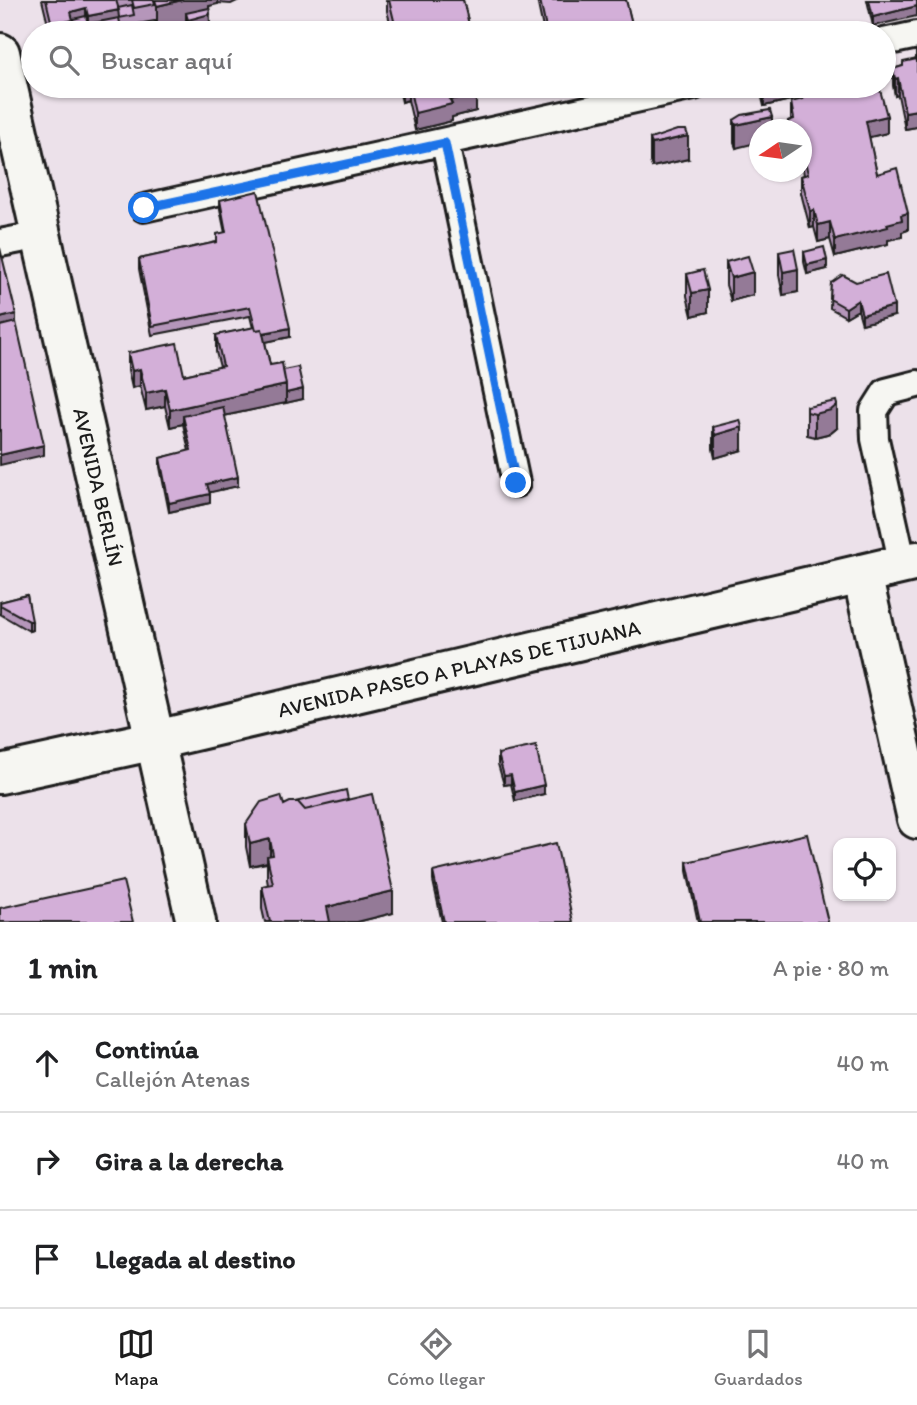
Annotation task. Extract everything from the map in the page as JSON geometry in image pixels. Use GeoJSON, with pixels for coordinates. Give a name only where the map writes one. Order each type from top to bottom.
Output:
{"type":"FeatureCollection","features":[{"type":"Feature","properties":{"kind":"street","name":"AVENIDA BERLÍN"},"geometry":{"type":"LineString","coordinates":[[0,53],[196,922]]}},
{"type":"Feature","properties":{"kind":"street","name":"AVENIDA PASEO A PLAYAS DE TIJUANA"},"geometry":{"type":"LineString","coordinates":[[0,774],[156,740],[910,563]]}},
{"type":"Feature","properties":{"kind":"street"},"geometry":{"type":"LineString","coordinates":[[862,574],[917,819]]}},
{"type":"Feature","properties":{"kind":"lane"},"geometry":{"type":"LineString","coordinates":[[896,39],[917,35]]}},
{"type":"Feature","properties":{"kind":"lane"},"geometry":{"type":"LineString","coordinates":[[144,208],[642,98]]}},
{"type":"Feature","properties":{"kind":"lane"},"geometry":{"type":"LineString","coordinates":[[445,143],[516,483]]}},
{"type":"Feature","properties":{"kind":"lane"},"geometry":{"type":"LineString","coordinates":[[0,243],[41,234]]}},
{"type":"Feature","properties":{"kind":"lane"},"geometry":{"type":"LineString","coordinates":[[910,563],[875,439],[874,411],[886,392],[917,384]]}},
{"type":"Feature","properties":{"kind":"building"},"geometry":{"type":"Polygon","coordinates":[[[46,0],[116,0],[119,10],[88,16],[86,8],[71,12],[73,20],[51,21],[46,0]]]}},
{"type":"Feature","properties":{"kind":"building"},"geometry":{"type":"Polygon","coordinates":[[[132,0],[154,0],[155,4],[134,8],[132,0]]]}},
{"type":"Feature","properties":{"kind":"building"},"geometry":{"type":"Polygon","coordinates":[[[155,0],[182,0],[157,6],[155,0]]]}},
{"type":"Feature","properties":{"kind":"building"},"geometry":{"type":"Polygon","coordinates":[[[389,0],[463,0],[468,21],[394,21],[389,0]]]}},
{"type":"Feature","properties":{"kind":"building"},"geometry":{"type":"Polygon","coordinates":[[[540,0],[626,0],[631,21],[544,21],[540,0]]]}},
{"type":"Feature","properties":{"kind":"building"},"geometry":{"type":"Polygon","coordinates":[[[869,0],[917,0],[917,6],[873,17],[869,0]]]}},
{"type":"Feature","properties":{"kind":"building"},"geometry":{"type":"Polygon","coordinates":[[[132,5],[134,15],[119,18],[118,8],[132,5]]]}},
{"type":"Feature","properties":{"kind":"building"},"geometry":{"type":"Polygon","coordinates":[[[209,8],[210,14],[188,20],[186,13],[209,8]]]}},
{"type":"Feature","properties":{"kind":"building"},"geometry":{"type":"Polygon","coordinates":[[[86,16],[87,21],[73,21],[86,16]]]}},
{"type":"Feature","properties":{"kind":"building"},"geometry":{"type":"Polygon","coordinates":[[[917,59],[917,110],[905,112],[898,78],[896,79],[896,68],[903,66],[903,62],[917,59]]]}},
{"type":"Feature","properties":{"kind":"building"},"geometry":{"type":"Polygon","coordinates":[[[412,98],[459,98],[450,100],[452,104],[415,113],[412,98]]]}},
{"type":"Feature","properties":{"kind":"building"},"geometry":{"type":"Polygon","coordinates":[[[803,98],[882,98],[887,116],[866,121],[877,174],[897,168],[908,213],[901,215],[902,220],[887,224],[888,227],[835,240],[830,222],[818,225],[814,210],[810,211],[803,182],[812,182],[812,119],[794,119],[791,102],[803,98]]]}},
{"type":"Feature","properties":{"kind":"building"},"geometry":{"type":"Polygon","coordinates":[[[770,110],[772,117],[749,119],[749,122],[736,125],[734,120],[742,115],[770,110]]]}},
{"type":"Feature","properties":{"kind":"building"},"geometry":{"type":"Polygon","coordinates":[[[677,130],[686,130],[688,136],[652,144],[650,139],[677,130]]]}},
{"type":"Feature","properties":{"kind":"building"},"geometry":{"type":"Polygon","coordinates":[[[258,191],[290,328],[263,333],[262,329],[256,330],[250,307],[152,326],[139,259],[217,242],[217,234],[226,232],[220,200],[258,191]]]}},
{"type":"Feature","properties":{"kind":"building"},"geometry":{"type":"Polygon","coordinates":[[[824,247],[827,260],[807,265],[804,252],[824,247]]]}},
{"type":"Feature","properties":{"kind":"building"},"geometry":{"type":"Polygon","coordinates":[[[0,248],[16,314],[0,318],[0,248]]]}},
{"type":"Feature","properties":{"kind":"building"},"geometry":{"type":"Polygon","coordinates":[[[794,249],[798,269],[783,272],[779,252],[794,249]]]}},
{"type":"Feature","properties":{"kind":"building"},"geometry":{"type":"Polygon","coordinates":[[[748,256],[753,272],[731,278],[726,262],[748,256]]]}},
{"type":"Feature","properties":{"kind":"building"},"geometry":{"type":"Polygon","coordinates":[[[703,270],[708,290],[692,293],[687,274],[703,270]]]}},
{"type":"Feature","properties":{"kind":"building"},"geometry":{"type":"Polygon","coordinates":[[[886,274],[894,306],[862,315],[858,300],[846,308],[830,299],[831,283],[843,275],[856,282],[886,274]]]}},
{"type":"Feature","properties":{"kind":"building"},"geometry":{"type":"Polygon","coordinates":[[[16,322],[44,445],[0,455],[0,326],[16,322]]]}},
{"type":"Feature","properties":{"kind":"building"},"geometry":{"type":"Polygon","coordinates":[[[255,327],[256,330],[262,329],[270,365],[282,363],[286,385],[170,410],[165,389],[146,393],[140,369],[132,371],[128,353],[177,343],[184,375],[223,366],[216,335],[255,327]]]}},
{"type":"Feature","properties":{"kind":"building"},"geometry":{"type":"Polygon","coordinates":[[[298,367],[303,389],[286,393],[283,370],[298,367]]]}},
{"type":"Feature","properties":{"kind":"building"},"geometry":{"type":"Polygon","coordinates":[[[836,401],[837,405],[831,410],[815,414],[807,412],[807,407],[836,401]]]}},
{"type":"Feature","properties":{"kind":"building"},"geometry":{"type":"Polygon","coordinates":[[[223,407],[238,477],[207,484],[210,494],[169,503],[160,458],[191,450],[183,416],[223,407]]]}},
{"type":"Feature","properties":{"kind":"building"},"geometry":{"type":"Polygon","coordinates":[[[740,420],[742,427],[715,435],[713,427],[740,420]]]}},
{"type":"Feature","properties":{"kind":"building"},"geometry":{"type":"Polygon","coordinates":[[[27,595],[32,621],[0,605],[0,602],[27,595]]]}},
{"type":"Feature","properties":{"kind":"building"},"geometry":{"type":"Polygon","coordinates":[[[536,746],[544,785],[515,792],[511,775],[504,776],[498,754],[536,746]]]}},
{"type":"Feature","properties":{"kind":"building"},"geometry":{"type":"Polygon","coordinates":[[[346,790],[348,800],[305,810],[295,802],[346,790]]]}},
{"type":"Feature","properties":{"kind":"building"},"geometry":{"type":"Polygon","coordinates":[[[372,794],[393,891],[327,907],[330,922],[270,922],[262,886],[273,884],[267,856],[273,855],[270,839],[250,844],[246,824],[261,802],[281,796],[284,805],[298,802],[305,810],[372,794]]]}},
{"type":"Feature","properties":{"kind":"building"},"geometry":{"type":"Polygon","coordinates":[[[807,834],[828,922],[700,922],[687,862],[807,834]]]}},
{"type":"Feature","properties":{"kind":"building"},"geometry":{"type":"Polygon","coordinates":[[[556,843],[573,922],[444,922],[433,872],[556,843]]]}},
{"type":"Feature","properties":{"kind":"building"},"geometry":{"type":"Polygon","coordinates":[[[123,881],[133,922],[0,922],[0,908],[123,881]]]}},
{"type":"Feature","properties":{"kind":"route"},"geometry":{"type":"LineString","coordinates":[[144,208],[445,143],[516,483]]}}]}
